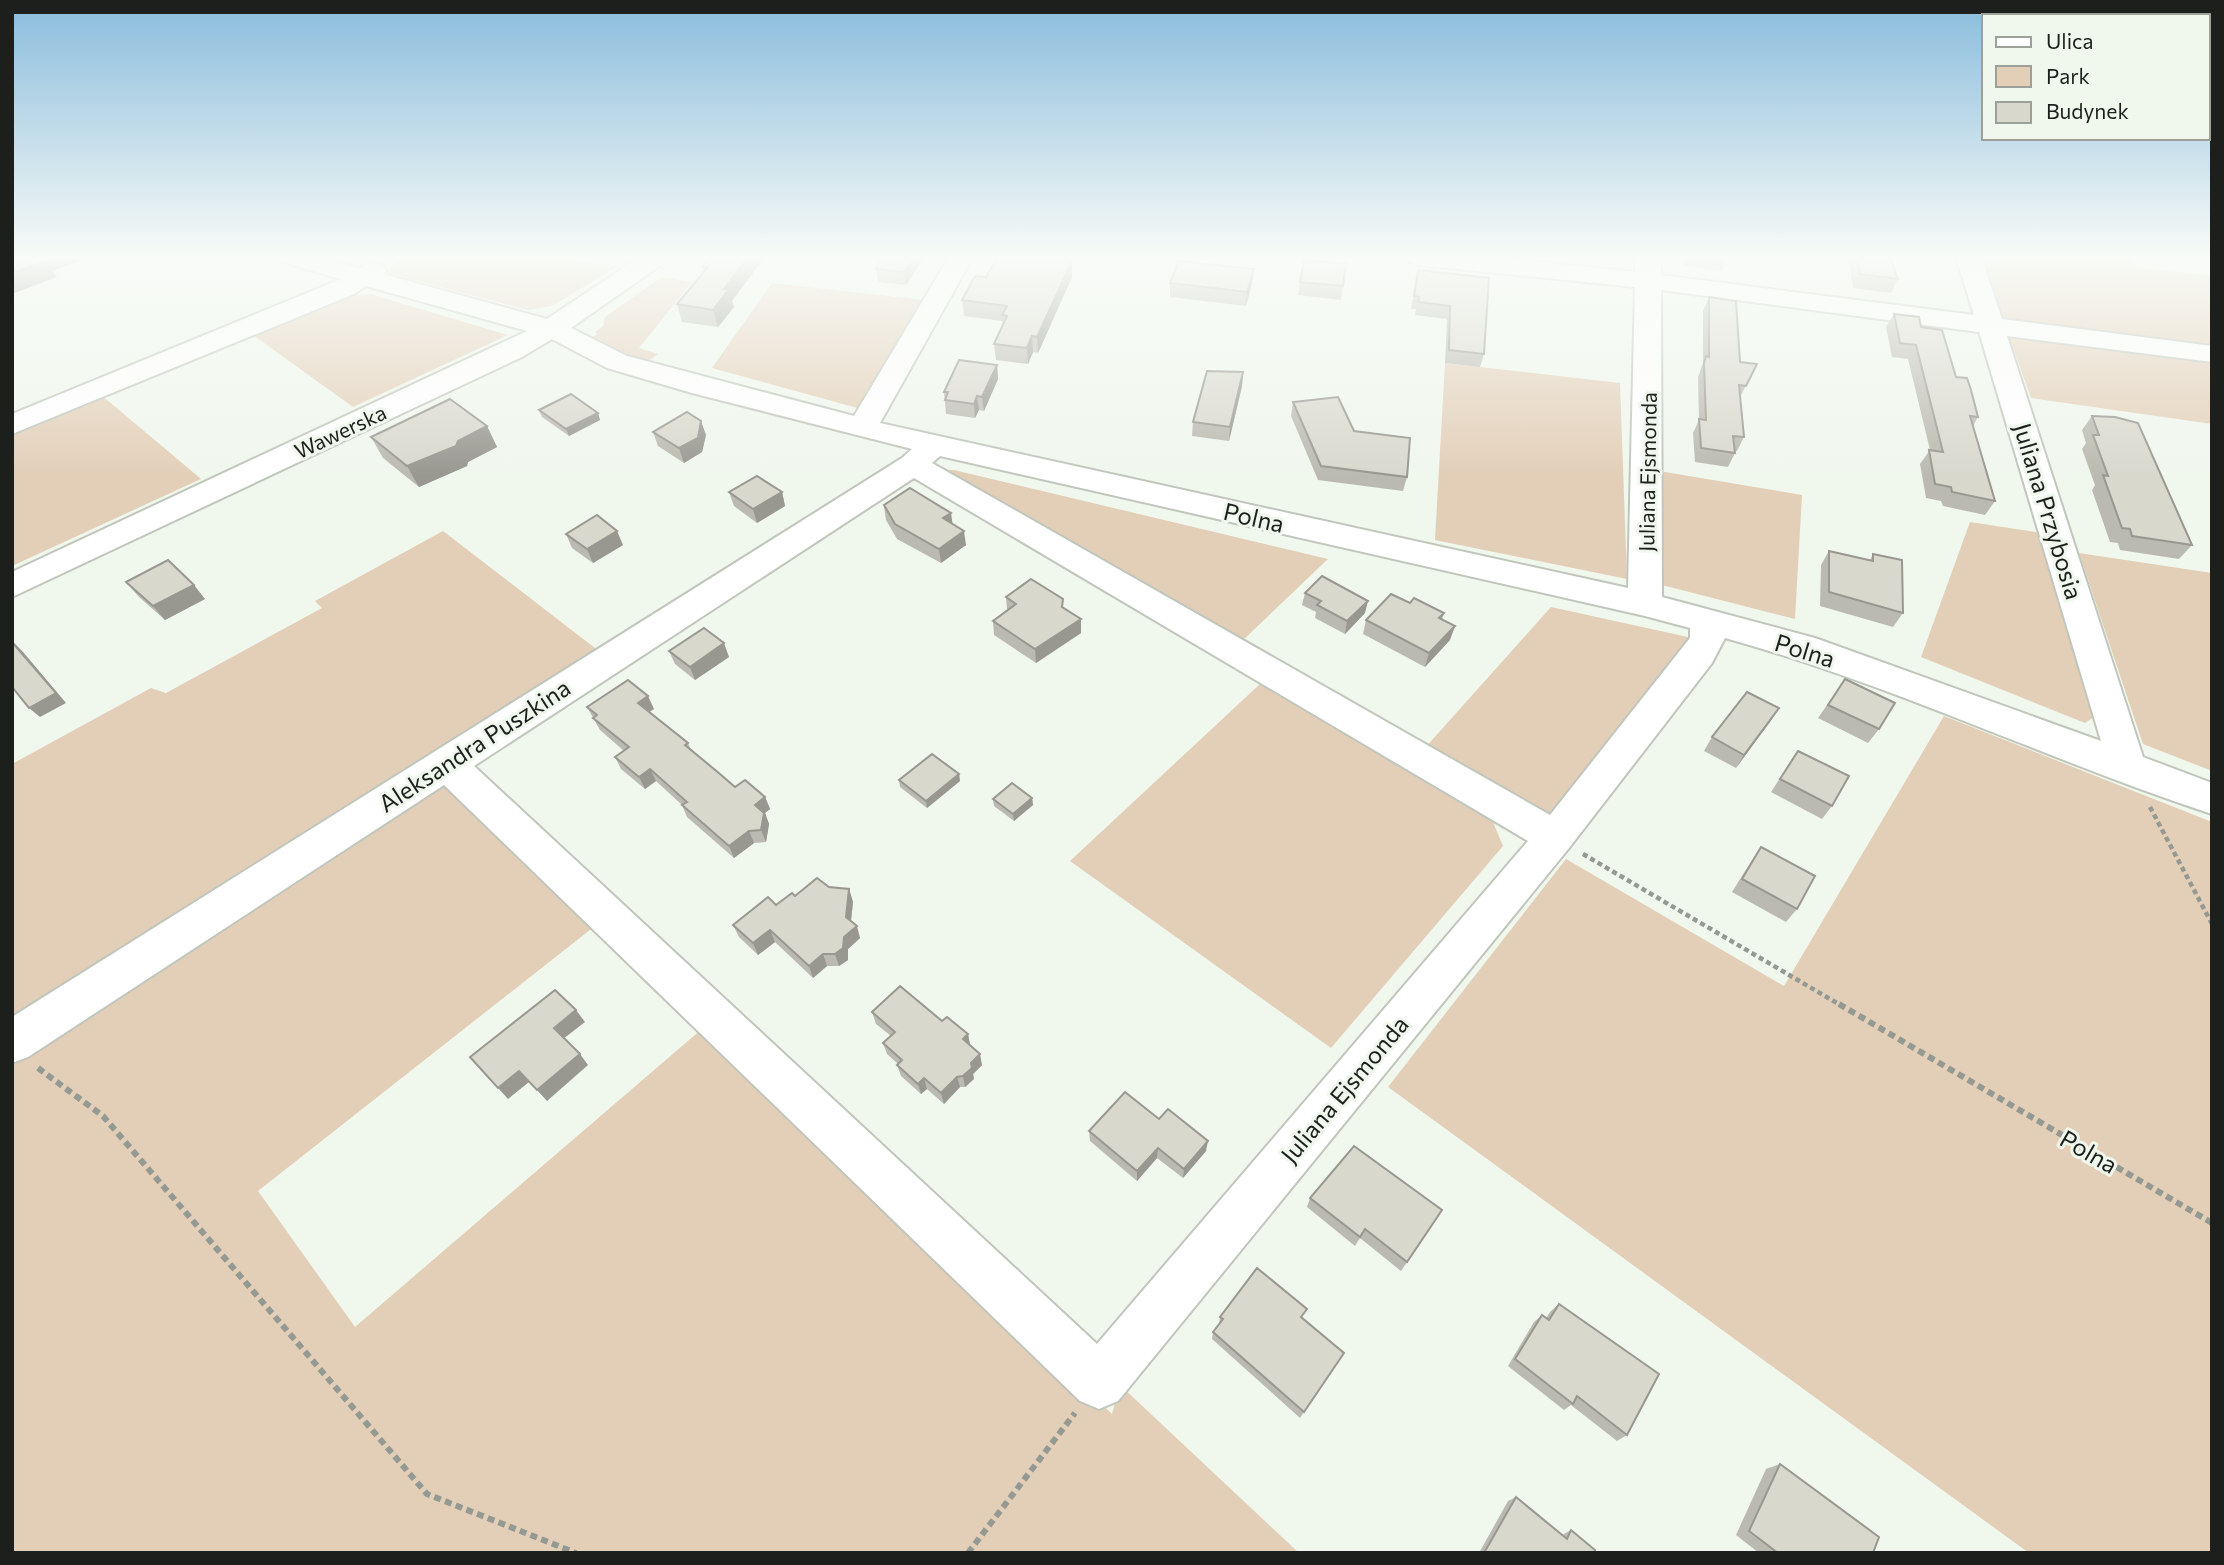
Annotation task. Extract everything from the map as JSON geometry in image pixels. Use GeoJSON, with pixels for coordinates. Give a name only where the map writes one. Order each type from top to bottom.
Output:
{"type":"FeatureCollection","features":[{"type":"Feature","properties":{"kind":"street"},"geometry":{"type":"LineString","coordinates":[[12,425],[238,330]]}},
{"type":"Feature","properties":{"kind":"street","name":"Wawerska"},"geometry":{"type":"LineString","coordinates":[[12,586],[550,330]]}},
{"type":"Feature","properties":{"kind":"street","name":"Polna"},"geometry":{"type":"LineString","coordinates":[[554,330],[617,362],[862,428],[923,455],[1555,837]]}},
{"type":"Feature","properties":{"kind":"street"},"geometry":{"type":"LineString","coordinates":[[862,428],[919,330]]}},
{"type":"Feature","properties":{"kind":"street","name":"Juliana Ejsmonda"},"geometry":{"type":"LineString","coordinates":[[1645,604],[1647,330]]}},
{"type":"Feature","properties":{"kind":"street","name":"Juliana Przybosia"},"geometry":{"type":"LineString","coordinates":[[1994,330],[2127,765]]}},
{"type":"Feature","properties":{"kind":"street"},"geometry":{"type":"LineString","coordinates":[[2036,330],[2212,354]]}},
{"type":"Feature","properties":{"kind":"street","name":"Polna"},"geometry":{"type":"LineString","coordinates":[[923,455],[1645,604],[1803,647],[2127,765],[2212,799]]}},
{"type":"Feature","properties":{"kind":"street","name":"Aleksandra Puszkina"},"geometry":{"type":"LineString","coordinates":[[22,1053],[446,763],[923,455]]}},
{"type":"Feature","properties":{"kind":"street","name":"Juliana Ejsmonda"},"geometry":{"type":"LineString","coordinates":[[1099,1382],[1555,837],[1700,654],[1709,638],[1710,631],[1705,622]]}},
{"type":"Feature","properties":{"kind":"street"},"geometry":{"type":"LineString","coordinates":[[446,763],[1099,1382]]}},
{"type":"Feature","properties":{"kind":"path"},"geometry":{"type":"LineString","coordinates":[[2127,765],[2212,924]]}},
{"type":"Feature","properties":{"kind":"path","name":"Polna"},"geometry":{"type":"LineString","coordinates":[[1555,837],[2212,1223]]}},
{"type":"Feature","properties":{"kind":"path"},"geometry":{"type":"LineString","coordinates":[[22,1053],[103,1116],[427,1494],[576,1553]]}},
{"type":"Feature","properties":{"kind":"path"},"geometry":{"type":"LineString","coordinates":[[968,1553],[1099,1382]]}},
{"type":"Feature","properties":{"kind":"green space"},"geometry":{"type":"Polygon","coordinates":[[[265,330],[491,330],[508,335],[353,407],[253,335],[265,330]]]}},
{"type":"Feature","properties":{"kind":"green space"},"geometry":{"type":"Polygon","coordinates":[[[653,330],[639,348],[658,354],[647,362],[590,339],[598,334],[595,332],[653,330]]]}},
{"type":"Feature","properties":{"kind":"green space"},"geometry":{"type":"Polygon","coordinates":[[[739,330],[907,330],[861,409],[712,368],[739,330]]]}},
{"type":"Feature","properties":{"kind":"green space"},"geometry":{"type":"Polygon","coordinates":[[[2074,330],[2212,330],[2212,348],[2074,330]]]}},
{"type":"Feature","properties":{"kind":"green space"},"geometry":{"type":"Polygon","coordinates":[[[2008,334],[2212,361],[2212,424],[2031,398],[2008,334]]]}},
{"type":"Feature","properties":{"kind":"green space"},"geometry":{"type":"Polygon","coordinates":[[[1445,363],[1620,383],[1627,579],[1435,540],[1445,363]]]}},
{"type":"Feature","properties":{"kind":"green space"},"geometry":{"type":"Polygon","coordinates":[[[100,394],[201,479],[12,566],[12,432],[100,394]]]}},
{"type":"Feature","properties":{"kind":"green space"},"geometry":{"type":"Polygon","coordinates":[[[943,470],[954,470],[1328,559],[1240,643],[943,470]]]}},
{"type":"Feature","properties":{"kind":"green space"},"geometry":{"type":"Polygon","coordinates":[[[1659,471],[1802,495],[1795,619],[1658,584],[1659,471]]]}},
{"type":"Feature","properties":{"kind":"green space"},"geometry":{"type":"Polygon","coordinates":[[[1970,522],[2042,533],[2097,715],[2085,723],[1921,657],[1970,522]]]}},
{"type":"Feature","properties":{"kind":"green space"},"geometry":{"type":"Polygon","coordinates":[[[443,531],[604,655],[12,1030],[12,764],[151,688],[166,693],[322,608],[315,601],[443,531]]]}},
{"type":"Feature","properties":{"kind":"green space"},"geometry":{"type":"Polygon","coordinates":[[[2079,553],[2212,573],[2212,771],[2143,744],[2079,553]]]}},
{"type":"Feature","properties":{"kind":"green space"},"geometry":{"type":"Polygon","coordinates":[[[1551,607],[1697,639],[1547,823],[1424,749],[1551,607]]]}},
{"type":"Feature","properties":{"kind":"green space"},"geometry":{"type":"Polygon","coordinates":[[[1260,684],[1493,822],[1503,846],[1331,1048],[1070,861],[1260,684]]]}},
{"type":"Feature","properties":{"kind":"green space"},"geometry":{"type":"Polygon","coordinates":[[[1944,716],[2212,822],[2212,1553],[2029,1553],[1388,1087],[1566,859],[1784,986],[1944,716]]]}},
{"type":"Feature","properties":{"kind":"green space"},"geometry":{"type":"Polygon","coordinates":[[[444,784],[595,926],[258,1191],[355,1327],[703,1028],[1112,1414],[1120,1385],[1299,1553],[12,1553],[12,1062],[444,784]]]}},
{"type":"Feature","properties":{"kind":"building"},"geometry":{"type":"Polygon","coordinates":[[[1000,330],[1040,330],[1037,337],[1032,336],[1027,348],[994,344],[1000,330]]]}},
{"type":"Feature","properties":{"kind":"building"},"geometry":{"type":"Polygon","coordinates":[[[1449,330],[1486,330],[1484,354],[1449,350],[1449,330]]]}},
{"type":"Feature","properties":{"kind":"building"},"geometry":{"type":"Polygon","coordinates":[[[1709,330],[1738,330],[1740,362],[1757,364],[1746,386],[1739,385],[1744,437],[1733,436],[1735,453],[1701,448],[1699,419],[1706,420],[1704,363],[1706,356],[1709,357],[1709,330]]]}},
{"type":"Feature","properties":{"kind":"building"},"geometry":{"type":"Polygon","coordinates":[[[1897,330],[1942,330],[1956,377],[1967,378],[1971,390],[1978,417],[1970,416],[1995,501],[1952,492],[1951,487],[1935,484],[1929,450],[1943,452],[1916,345],[1900,343],[1897,330]]]}},
{"type":"Feature","properties":{"kind":"building"},"geometry":{"type":"Polygon","coordinates":[[[959,360],[997,365],[982,397],[977,396],[974,404],[945,400],[948,392],[944,392],[959,360]]]}},
{"type":"Feature","properties":{"kind":"building"},"geometry":{"type":"Polygon","coordinates":[[[1207,371],[1243,372],[1230,427],[1193,422],[1207,371]]]}},
{"type":"Feature","properties":{"kind":"building"},"geometry":{"type":"Polygon","coordinates":[[[571,394],[598,413],[566,429],[539,410],[571,394]]]}},
{"type":"Feature","properties":{"kind":"building"},"geometry":{"type":"Polygon","coordinates":[[[1338,397],[1354,431],[1410,438],[1407,477],[1321,466],[1293,402],[1338,397]]]}},
{"type":"Feature","properties":{"kind":"building"},"geometry":{"type":"Polygon","coordinates":[[[450,399],[487,426],[458,441],[456,446],[407,466],[371,437],[450,399]]]}},
{"type":"Feature","properties":{"kind":"building"},"geometry":{"type":"Polygon","coordinates":[[[687,412],[701,421],[698,438],[679,448],[653,432],[687,412]]]}},
{"type":"Feature","properties":{"kind":"building"},"geometry":{"type":"Polygon","coordinates":[[[2092,416],[2115,417],[2138,423],[2192,545],[2132,536],[2130,529],[2122,528],[2103,475],[2108,476],[2093,435],[2099,435],[2092,416]]]}},
{"type":"Feature","properties":{"kind":"building"},"geometry":{"type":"Polygon","coordinates":[[[757,476],[782,492],[753,509],[729,492],[757,476]]]}},
{"type":"Feature","properties":{"kind":"building"},"geometry":{"type":"Polygon","coordinates":[[[910,488],[951,513],[943,518],[964,531],[939,549],[895,524],[884,505],[910,488]]]}},
{"type":"Feature","properties":{"kind":"building"},"geometry":{"type":"Polygon","coordinates":[[[597,515],[617,531],[587,549],[566,534],[597,515]]]}},
{"type":"Feature","properties":{"kind":"building"},"geometry":{"type":"Polygon","coordinates":[[[1829,551],[1873,561],[1873,554],[1902,560],[1903,613],[1829,592],[1829,551]]]}},
{"type":"Feature","properties":{"kind":"building"},"geometry":{"type":"Polygon","coordinates":[[[168,560],[194,585],[153,606],[126,582],[168,560]]]}},
{"type":"Feature","properties":{"kind":"building"},"geometry":{"type":"Polygon","coordinates":[[[1322,576],[1368,601],[1347,621],[1317,605],[1321,601],[1305,593],[1322,576]]]}},
{"type":"Feature","properties":{"kind":"building"},"geometry":{"type":"Polygon","coordinates":[[[1031,579],[1063,599],[1062,607],[1081,619],[1035,649],[993,621],[1016,604],[1006,597],[1031,579]]]}},
{"type":"Feature","properties":{"kind":"building"},"geometry":{"type":"Polygon","coordinates":[[[1391,594],[1410,603],[1414,598],[1444,613],[1439,618],[1455,626],[1429,653],[1366,620],[1391,594]]]}},
{"type":"Feature","properties":{"kind":"building"},"geometry":{"type":"Polygon","coordinates":[[[704,628],[724,643],[690,667],[669,651],[704,628]]]}},
{"type":"Feature","properties":{"kind":"building"},"geometry":{"type":"Polygon","coordinates":[[[12,642],[56,693],[29,708],[12,687],[12,642]]]}},
{"type":"Feature","properties":{"kind":"building"},"geometry":{"type":"Polygon","coordinates":[[[1845,679],[1895,703],[1879,729],[1828,705],[1845,679]]]}},
{"type":"Feature","properties":{"kind":"building"},"geometry":{"type":"Polygon","coordinates":[[[628,680],[648,696],[638,703],[688,743],[685,745],[735,787],[745,780],[765,797],[755,805],[764,813],[761,830],[749,831],[729,846],[682,805],[687,802],[650,769],[639,777],[615,757],[629,747],[593,718],[597,715],[587,707],[628,680]]]}},
{"type":"Feature","properties":{"kind":"building"},"geometry":{"type":"Polygon","coordinates":[[[1747,692],[1779,708],[1744,755],[1712,737],[1747,692]]]}},
{"type":"Feature","properties":{"kind":"building"},"geometry":{"type":"Polygon","coordinates":[[[1798,751],[1849,776],[1832,806],[1780,779],[1798,751]]]}},
{"type":"Feature","properties":{"kind":"building"},"geometry":{"type":"Polygon","coordinates":[[[932,754],[959,774],[926,801],[899,780],[932,754]]]}},
{"type":"Feature","properties":{"kind":"building"},"geometry":{"type":"Polygon","coordinates":[[[1012,783],[1032,798],[1013,814],[993,799],[1012,783]]]}},
{"type":"Feature","properties":{"kind":"building"},"geometry":{"type":"Polygon","coordinates":[[[1761,847],[1815,876],[1797,909],[1742,879],[1761,847]]]}},
{"type":"Feature","properties":{"kind":"building"},"geometry":{"type":"Polygon","coordinates":[[[817,878],[829,887],[849,889],[846,917],[857,926],[844,937],[843,948],[835,954],[823,954],[809,966],[770,930],[753,943],[733,925],[768,897],[776,905],[792,893],[795,896],[817,878]]]}},
{"type":"Feature","properties":{"kind":"building"},"geometry":{"type":"Polygon","coordinates":[[[900,986],[942,1021],[947,1017],[968,1034],[963,1039],[980,1054],[971,1063],[972,1068],[963,1076],[957,1077],[941,1093],[924,1078],[918,1084],[897,1065],[902,1060],[883,1043],[895,1032],[872,1012],[900,986]]]}},
{"type":"Feature","properties":{"kind":"building"},"geometry":{"type":"Polygon","coordinates":[[[555,990],[576,1010],[554,1028],[580,1054],[537,1090],[519,1071],[498,1088],[470,1057],[555,990]]]}},
{"type":"Feature","properties":{"kind":"building"},"geometry":{"type":"Polygon","coordinates":[[[1125,1092],[1159,1119],[1168,1109],[1208,1141],[1184,1169],[1158,1148],[1137,1171],[1089,1131],[1125,1092]]]}},
{"type":"Feature","properties":{"kind":"building"},"geometry":{"type":"Polygon","coordinates":[[[1354,1146],[1442,1210],[1407,1262],[1365,1229],[1360,1237],[1310,1198],[1354,1146]]]}},
{"type":"Feature","properties":{"kind":"building"},"geometry":{"type":"Polygon","coordinates":[[[1257,1268],[1307,1309],[1301,1317],[1344,1353],[1304,1412],[1213,1332],[1223,1319],[1220,1317],[1257,1268]]]}},
{"type":"Feature","properties":{"kind":"building"},"geometry":{"type":"Polygon","coordinates":[[[1559,1304],[1659,1374],[1627,1435],[1577,1396],[1573,1404],[1515,1359],[1542,1315],[1549,1320],[1559,1304]]]}},
{"type":"Feature","properties":{"kind":"building"},"geometry":{"type":"Polygon","coordinates":[[[1780,1464],[1879,1537],[1873,1553],[1778,1553],[1749,1531],[1780,1464]]]}},
{"type":"Feature","properties":{"kind":"building"},"geometry":{"type":"Polygon","coordinates":[[[1516,1497],[1567,1539],[1571,1530],[1595,1550],[1594,1553],[1484,1553],[1516,1497]]]}}]}
